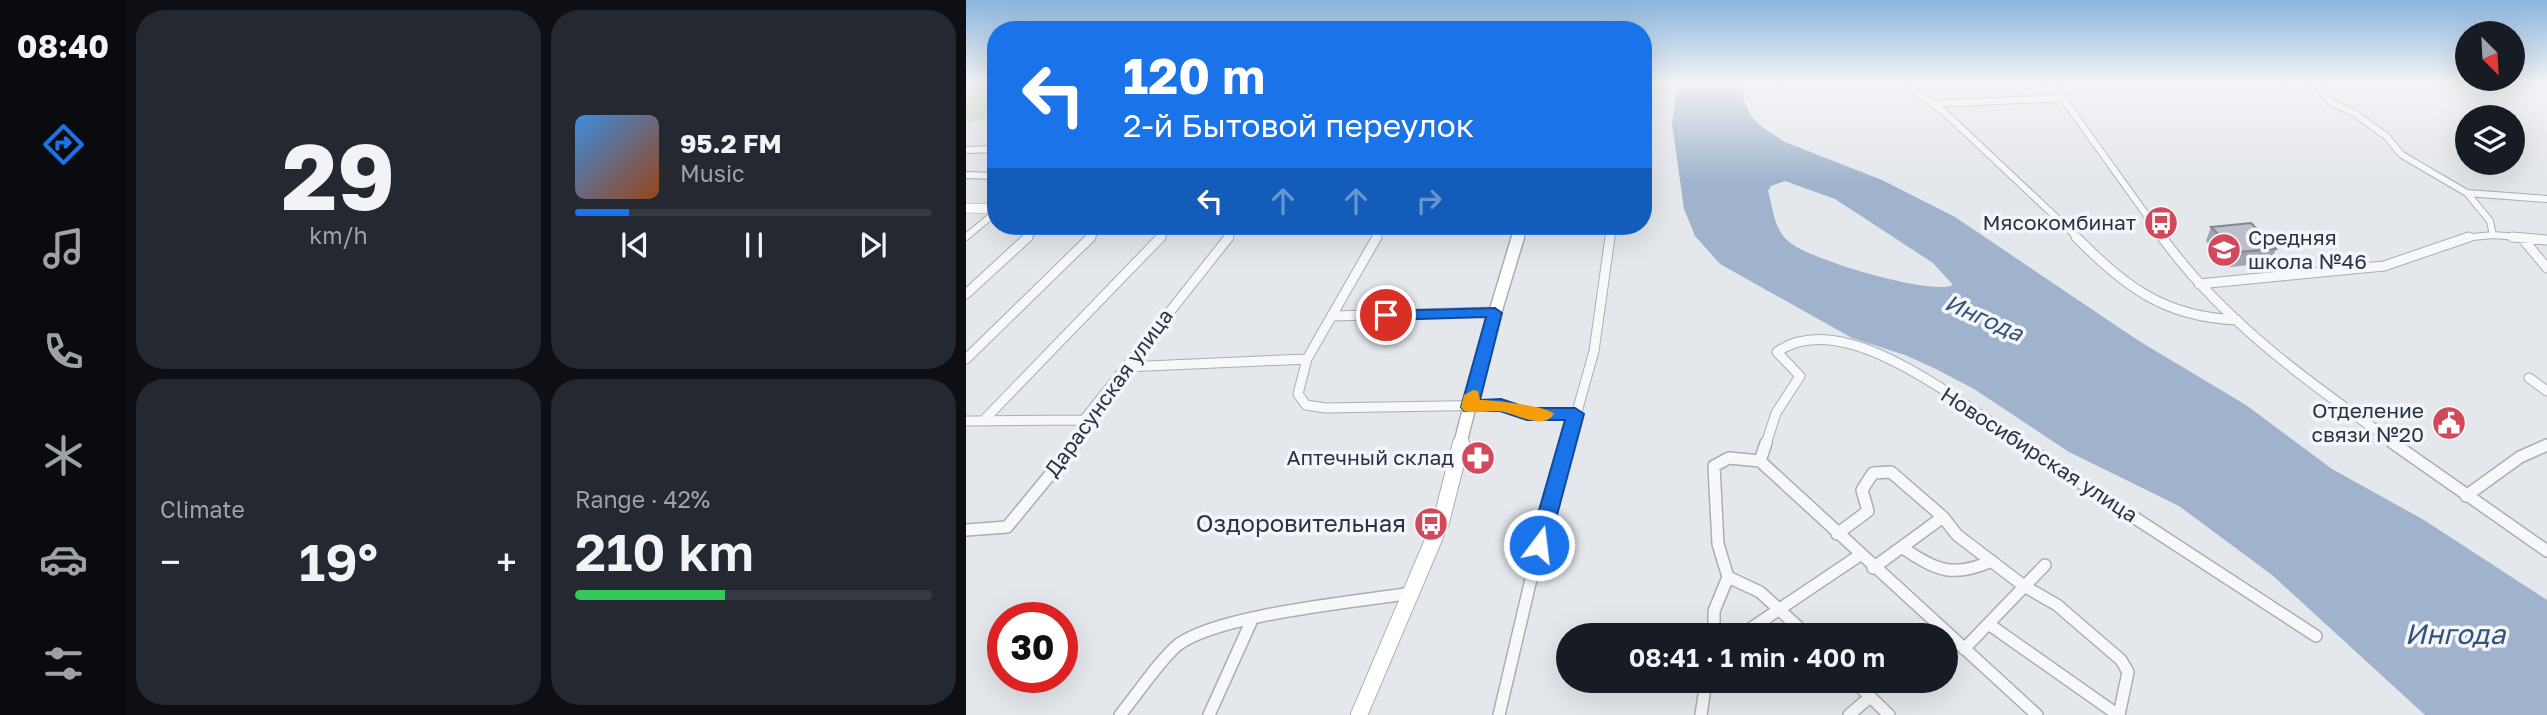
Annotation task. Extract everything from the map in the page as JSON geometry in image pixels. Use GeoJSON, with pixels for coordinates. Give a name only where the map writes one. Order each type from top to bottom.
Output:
{"type":"FeatureCollection","features":[{"type":"Feature","properties":{"kind":"street"},"geometry":{"type":"LineString","coordinates":[[1944,115],[1980,146],[2002,172],[2059,219],[2085,249],[2142,293],[2184,314],[2238,320]]}},
{"type":"Feature","properties":{"kind":"street"},"geometry":{"type":"LineString","coordinates":[[2075,115],[2168,246],[2199,284],[2324,394],[2547,551]]}},
{"type":"Feature","properties":{"kind":"street"},"geometry":{"type":"LineString","coordinates":[[2357,115],[2386,136],[2402,155],[2467,193],[2490,222],[2493,235]]}},
{"type":"Feature","properties":{"kind":"street"},"geometry":{"type":"LineString","coordinates":[[966,150],[987,149]]}},
{"type":"Feature","properties":{"kind":"street"},"geometry":{"type":"LineString","coordinates":[[966,175],[987,176]]}},
{"type":"Feature","properties":{"kind":"street"},"geometry":{"type":"LineString","coordinates":[[2467,193],[2547,199]]}},
{"type":"Feature","properties":{"kind":"street"},"geometry":{"type":"LineString","coordinates":[[966,208],[987,209]]}},
{"type":"Feature","properties":{"kind":"street"},"geometry":{"type":"LineString","coordinates":[[966,237],[987,218]]}},
{"type":"Feature","properties":{"kind":"street"},"geometry":{"type":"LineString","coordinates":[[966,294],[1030,235]]}},
{"type":"Feature","properties":{"kind":"street"},"geometry":{"type":"LineString","coordinates":[[966,359],[1093,235]]}},
{"type":"Feature","properties":{"kind":"street"},"geometry":{"type":"LineString","coordinates":[[982,421],[1162,235]]}},
{"type":"Feature","properties":{"kind":"street","name":"Дарасунская улица"},"geometry":{"type":"LineString","coordinates":[[966,530],[1007,527],[1086,430],[1084,420],[1230,235]]}},
{"type":"Feature","properties":{"kind":"street"},"geometry":{"type":"LineString","coordinates":[[1378,235],[1307,359],[1298,394],[1307,404],[1326,408],[1501,405],[1527,414],[1575,414]]}},
{"type":"Feature","properties":{"kind":"street"},"geometry":{"type":"LineString","coordinates":[[1359,715],[1410,593],[1428,559],[1441,522],[1495,313],[1518,235]]}},
{"type":"Feature","properties":{"kind":"street"},"geometry":{"type":"LineString","coordinates":[[1499,715],[1539,545],[1594,351],[1610,235]]}},
{"type":"Feature","properties":{"kind":"street"},"geometry":{"type":"LineString","coordinates":[[2199,284],[2384,266],[2438,244],[2466,237],[2493,235],[2547,240]]}},
{"type":"Feature","properties":{"kind":"street"},"geometry":{"type":"LineString","coordinates":[[2522,238],[2547,268]]}},
{"type":"Feature","properties":{"kind":"street"},"geometry":{"type":"LineString","coordinates":[[1332,316],[1495,313]]}},
{"type":"Feature","properties":{"kind":"street","name":"Новосибирская улица"},"geometry":{"type":"LineString","coordinates":[[1760,461],[1776,413],[1800,376],[1777,352],[1787,342],[1814,336],[1856,346],[1897,362],[2316,636]]}},
{"type":"Feature","properties":{"kind":"street"},"geometry":{"type":"LineString","coordinates":[[1125,367],[1307,359]]}},
{"type":"Feature","properties":{"kind":"street"},"geometry":{"type":"LineString","coordinates":[[2529,378],[2547,391]]}},
{"type":"Feature","properties":{"kind":"street"},"geometry":{"type":"LineString","coordinates":[[966,421],[1084,420]]}},
{"type":"Feature","properties":{"kind":"street"},"geometry":{"type":"LineString","coordinates":[[2466,496],[2520,457],[2547,445]]}},
{"type":"Feature","properties":{"kind":"street"},"geometry":{"type":"LineString","coordinates":[[1714,623],[1714,611],[1728,577],[1718,544],[1714,466],[1720,460],[1733,458],[1760,461],[1873,568],[2037,715]]}},
{"type":"Feature","properties":{"kind":"street"},"geometry":{"type":"LineString","coordinates":[[1837,534],[1868,511],[1862,490],[1873,472],[1891,472],[1943,517],[1957,535],[2024,586],[2057,606],[2121,660],[2128,673],[2118,715],[1990,625]]}},
{"type":"Feature","properties":{"kind":"street"},"geometry":{"type":"LineString","coordinates":[[1873,568],[1903,548],[1927,526],[1943,517]]}},
{"type":"Feature","properties":{"kind":"street"},"geometry":{"type":"LineString","coordinates":[[1903,548],[1932,568],[1955,573],[1971,571],[1992,561]]}},
{"type":"Feature","properties":{"kind":"street"},"geometry":{"type":"LineString","coordinates":[[1761,623],[1860,555]]}},
{"type":"Feature","properties":{"kind":"street"},"geometry":{"type":"LineString","coordinates":[[1964,649],[2045,565]]}},
{"type":"Feature","properties":{"kind":"street"},"geometry":{"type":"LineString","coordinates":[[1728,577],[1760,592],[1795,623]]}},
{"type":"Feature","properties":{"kind":"street"},"geometry":{"type":"LineString","coordinates":[[1120,715],[1184,641],[1251,622],[1410,593]]}},
{"type":"Feature","properties":{"kind":"street"},"geometry":{"type":"LineString","coordinates":[[1209,715],[1251,622]]}},
{"type":"Feature","properties":{"kind":"street"},"geometry":{"type":"LineString","coordinates":[[1701,715],[1704,693]]}},
{"type":"Feature","properties":{"kind":"street"},"geometry":{"type":"LineString","coordinates":[[1866,693],[1889,715]]}},
{"type":"Feature","properties":{"kind":"street"},"geometry":{"type":"LineString","coordinates":[[1849,715],[1870,697]]}},
{"type":"Feature","properties":{"kind":"green space"},"geometry":{"type":"Polygon","coordinates":[[[966,115],[987,115],[987,118],[966,123],[966,115]]]}},
{"type":"Feature","properties":{"kind":"water","name":"Ингода"},"geometry":{"type":"Polygon","coordinates":[[[1673,115],[1751,115],[1762,127],[1785,142],[1882,180],[1955,217],[2139,341],[2246,405],[2332,469],[2424,520],[2547,600],[2547,715],[2425,715],[2272,575],[2179,506],[2069,452],[1974,389],[1905,355],[1852,338],[1720,264],[1695,236],[1684,209],[1673,115]],[[1785,181],[1771,186],[1768,191],[1780,231],[1800,249],[1843,266],[1896,281],[1940,287],[1953,285],[1933,263],[1835,199],[1785,181]]]}},
{"type":"Feature","properties":{"kind":"building"},"geometry":{"type":"Polygon","coordinates":[[[2251,223],[2276,249],[2237,252],[2211,227],[2251,223]]]}},
{"type":"Feature","properties":{"kind":"slow traffic"},"geometry":{"type":"LineString","coordinates":[[1473,395],[1470,407],[1501,405],[1527,414],[1546,414]]}},
{"type":"Feature","properties":{"kind":"place","name":"Мясокомбинат"},"geometry":{"type":"Point","coordinates":[2161,223]}},
{"type":"Feature","properties":{"kind":"place","name":"Средняя школа №46"},"geometry":{"type":"Point","coordinates":[2224,250]}},
{"type":"Feature","properties":{"kind":"place","name":"Отделение связи №20"},"geometry":{"type":"Point","coordinates":[2449,423]}},
{"type":"Feature","properties":{"kind":"place","name":"Аптечный склад"},"geometry":{"type":"Point","coordinates":[1478,458]}},
{"type":"Feature","properties":{"kind":"place","name":"Оздоровительная"},"geometry":{"type":"Point","coordinates":[1431,524]}},
{"type":"Feature","properties":{"kind":"route"},"geometry":{"type":"LineString","coordinates":[[1386,315],[1495,313],[1470,407],[1501,405],[1527,414],[1575,414],[1539,545]]}}]}
